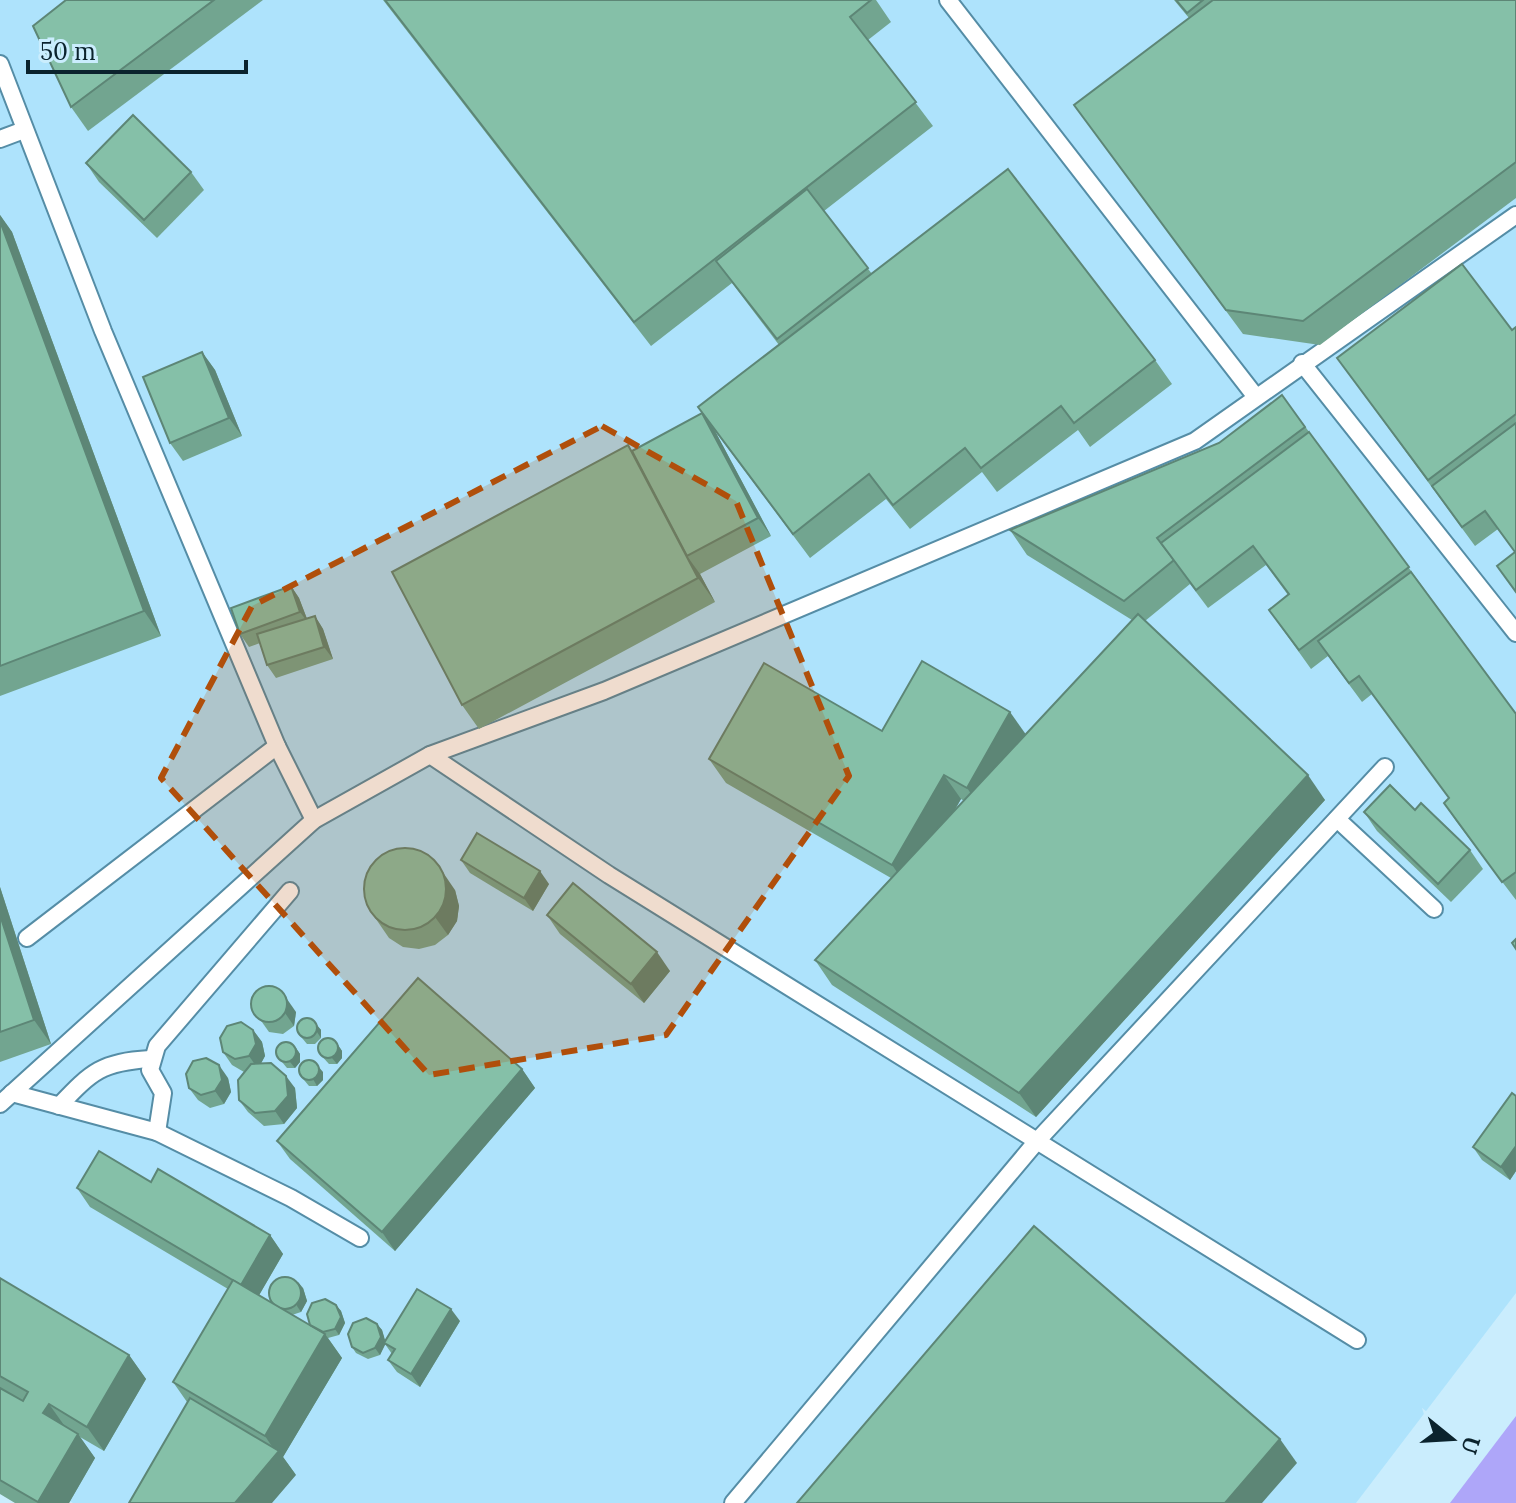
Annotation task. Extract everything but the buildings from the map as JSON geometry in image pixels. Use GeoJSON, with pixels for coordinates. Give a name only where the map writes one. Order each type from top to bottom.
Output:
{"type":"FeatureCollection","features":[{"type":"Feature","properties":{"kind":"lane"},"geometry":{"type":"LineString","coordinates":[[948,0],[1256,397]]}},
{"type":"Feature","properties":{"kind":"lane"},"geometry":{"type":"LineString","coordinates":[[0,64],[103,331],[277,746],[314,820]]}},
{"type":"Feature","properties":{"kind":"lane"},"geometry":{"type":"LineString","coordinates":[[0,139],[24,130]]}},
{"type":"Feature","properties":{"kind":"lane"},"geometry":{"type":"LineString","coordinates":[[6,1099],[314,820],[430,755],[604,691],[1195,441],[1516,215]]}},
{"type":"Feature","properties":{"kind":"lane"},"geometry":{"type":"LineString","coordinates":[[1302,363],[1516,633]]}},
{"type":"Feature","properties":{"kind":"lane"},"geometry":{"type":"LineString","coordinates":[[27,938],[277,746]]}},
{"type":"Feature","properties":{"kind":"lane"},"geometry":{"type":"LineString","coordinates":[[430,755],[609,875],[1357,1340]]}},
{"type":"Feature","properties":{"kind":"lane"},"geometry":{"type":"LineString","coordinates":[[733,1503],[1037,1141],[1385,767]]}},
{"type":"Feature","properties":{"kind":"lane"},"geometry":{"type":"LineString","coordinates":[[1337,819],[1434,909]]}},
{"type":"Feature","properties":{"kind":"lane"},"geometry":{"type":"LineString","coordinates":[[157,1132],[163,1093],[150,1070],[150,1059],[157,1046],[290,891]]}},
{"type":"Feature","properties":{"kind":"lane"},"geometry":{"type":"LineString","coordinates":[[59,1106],[89,1075],[106,1064],[150,1059]]}},
{"type":"Feature","properties":{"kind":"lane"},"geometry":{"type":"LineString","coordinates":[[6,1099],[59,1106],[157,1132],[291,1198],[360,1238]]}},
{"type":"Feature","properties":{"kind":"highlighted area"},"geometry":{"type":"Polygon","coordinates":[[[602,426],[736,501],[849,776],[666,1035],[429,1075],[161,778],[252,606],[602,426]]]}},
{"type":"Feature","properties":{"kind":"shaded area"},"geometry":{"type":"Polygon","coordinates":[[[0,0],[1516,0],[1516,1293],[1356,1503],[73,1503],[0,1463],[0,0]]]}},
{"type":"Feature","properties":{"kind":"shaded area"},"geometry":{"type":"Polygon","coordinates":[[[1516,1416],[1516,1503],[1450,1503],[1516,1416]]]}}]}
